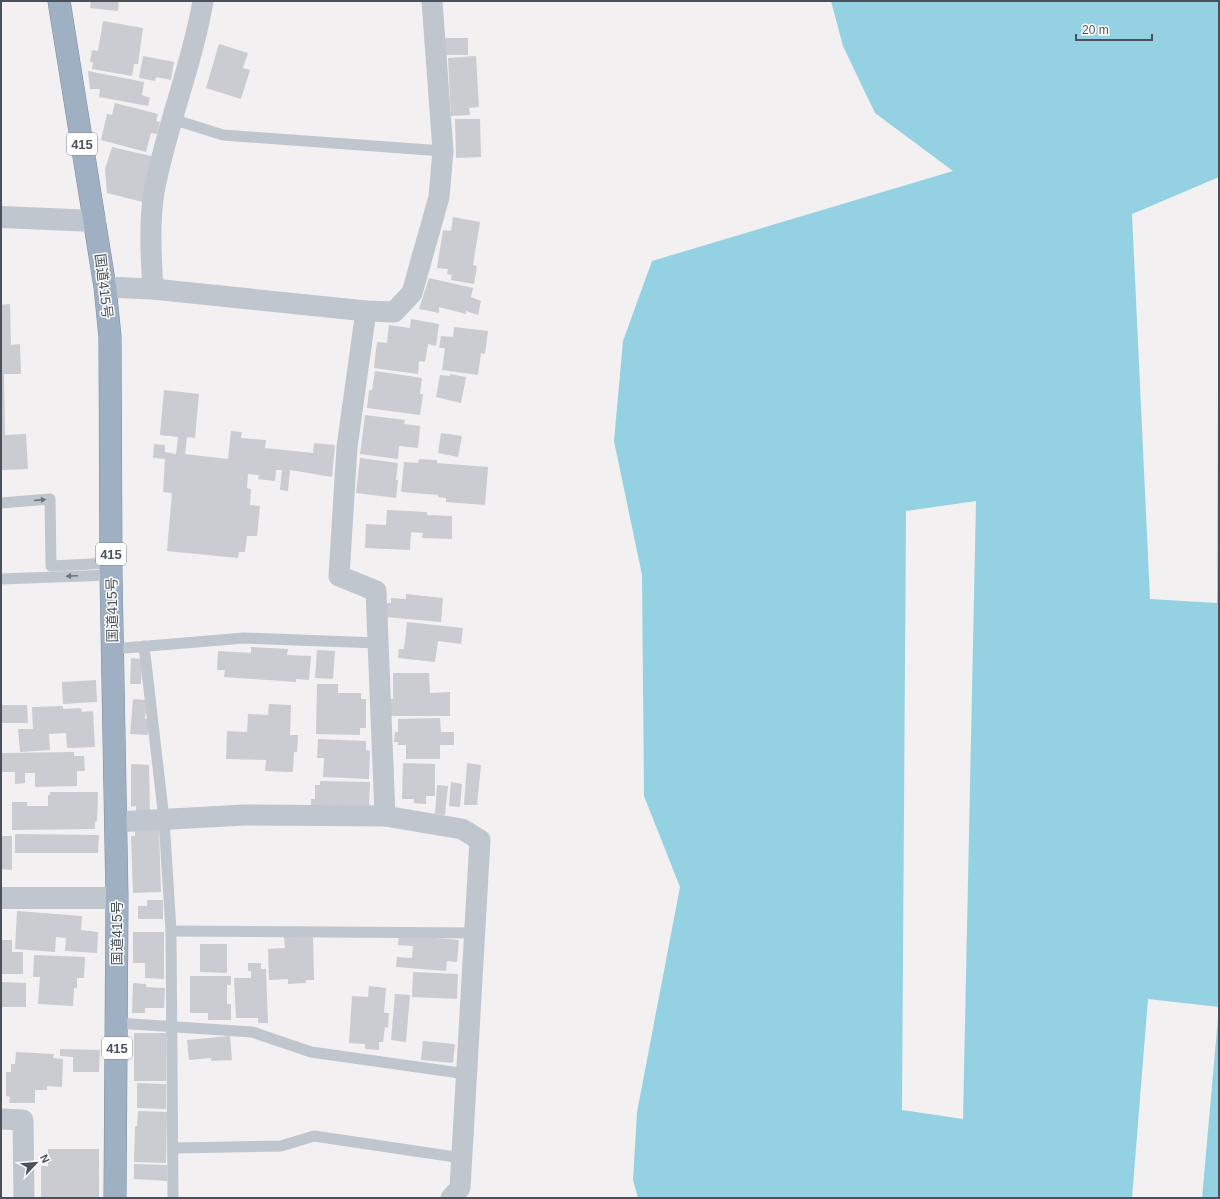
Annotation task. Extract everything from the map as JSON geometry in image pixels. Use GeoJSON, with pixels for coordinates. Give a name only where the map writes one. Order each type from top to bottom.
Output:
{"type":"FeatureCollection","features":[{"type":"Feature","properties":{"kind":"highway","name":"国道415号"},"geometry":{"type":"LineString","coordinates":[[59,1],[95,221],[105,287],[110,337],[111,569],[118,898],[115,1198]]}},
{"type":"Feature","properties":{"kind":"street"},"geometry":{"type":"LineString","coordinates":[[153,289],[151,248],[154,193],[172,120],[200,22],[203,1]]}},
{"type":"Feature","properties":{"kind":"street"},"geometry":{"type":"LineString","coordinates":[[105,287],[153,289],[366,311],[394,312],[412,293],[439,197],[443,150],[432,1]]}},
{"type":"Feature","properties":{"kind":"street"},"geometry":{"type":"LineString","coordinates":[[1,217],[95,221]]}},
{"type":"Feature","properties":{"kind":"street"},"geometry":{"type":"LineString","coordinates":[[366,311],[347,447],[339,576],[376,590],[385,816]]}},
{"type":"Feature","properties":{"kind":"street"},"geometry":{"type":"LineString","coordinates":[[117,822],[244,815],[385,816],[462,829],[480,840],[460,1188],[451,1198]]}},
{"type":"Feature","properties":{"kind":"street"},"geometry":{"type":"LineString","coordinates":[[1,898],[118,898]]}},
{"type":"Feature","properties":{"kind":"street"},"geometry":{"type":"LineString","coordinates":[[1,1119],[23,1120],[24,1198]]}},
{"type":"Feature","properties":{"kind":"lane"},"geometry":{"type":"LineString","coordinates":[[172,120],[222,135],[443,150]]}},
{"type":"Feature","properties":{"kind":"lane"},"geometry":{"type":"LineString","coordinates":[[1,503],[50,499],[51,566],[111,569]]}},
{"type":"Feature","properties":{"kind":"lane"},"geometry":{"type":"LineString","coordinates":[[1,579],[111,569]]}},
{"type":"Feature","properties":{"kind":"lane"},"geometry":{"type":"LineString","coordinates":[[113,649],[244,638],[378,643]]}},
{"type":"Feature","properties":{"kind":"lane"},"geometry":{"type":"LineString","coordinates":[[144,646],[164,819],[171,931],[173,1198]]}},
{"type":"Feature","properties":{"kind":"lane"},"geometry":{"type":"LineString","coordinates":[[171,931],[475,932]]}},
{"type":"Feature","properties":{"kind":"lane"},"geometry":{"type":"LineString","coordinates":[[117,1023],[252,1032],[311,1052],[467,1074]]}},
{"type":"Feature","properties":{"kind":"lane"},"geometry":{"type":"LineString","coordinates":[[173,1148],[281,1146],[314,1136],[462,1158]]}},
{"type":"Feature","properties":{"kind":"water"},"geometry":{"type":"Polygon","coordinates":[[[831,1],[1219,1],[1219,1198],[638,1198],[633,1180],[637,1112],[680,887],[644,796],[642,575],[614,441],[623,341],[652,261],[953,171],[875,113],[843,46],[831,1]]]}},
{"type":"Feature","properties":{"kind":"pier"},"geometry":{"type":"Polygon","coordinates":[[[1219,177],[1217,603],[1150,599],[1132,214],[1219,177]]]}},
{"type":"Feature","properties":{"kind":"pier"},"geometry":{"type":"Polygon","coordinates":[[[976,501],[963,1119],[902,1110],[906,511],[976,501]]]}},
{"type":"Feature","properties":{"kind":"pier"},"geometry":{"type":"Polygon","coordinates":[[[1148,999],[1219,1007],[1202,1198],[1132,1198],[1148,999]]]}},
{"type":"Feature","properties":{"kind":"building"},"geometry":{"type":"Polygon","coordinates":[[[91,1],[119,1],[118,11],[90,8],[91,1]]]}},
{"type":"Feature","properties":{"kind":"building"},"geometry":{"type":"Polygon","coordinates":[[[103,21],[143,28],[138,64],[134,64],[132,76],[92,69],[93,62],[90,62],[92,50],[98,51],[103,21]]]}},
{"type":"Feature","properties":{"kind":"building"},"geometry":{"type":"Polygon","coordinates":[[[445,38],[468,38],[468,55],[445,55],[445,38]]]}},
{"type":"Feature","properties":{"kind":"building"},"geometry":{"type":"Polygon","coordinates":[[[219,44],[248,53],[243,68],[250,70],[241,99],[206,88],[219,44]]]}},
{"type":"Feature","properties":{"kind":"building"},"geometry":{"type":"Polygon","coordinates":[[[143,56],[174,62],[171,80],[156,77],[155,81],[139,78],[143,56]]]}},
{"type":"Feature","properties":{"kind":"building"},"geometry":{"type":"Polygon","coordinates":[[[476,56],[479,107],[469,108],[470,115],[451,116],[448,58],[476,56]]]}},
{"type":"Feature","properties":{"kind":"building"},"geometry":{"type":"Polygon","coordinates":[[[88,71],[144,82],[142,95],[150,98],[148,106],[99,97],[100,89],[90,89],[88,71]]]}},
{"type":"Feature","properties":{"kind":"building"},"geometry":{"type":"Polygon","coordinates":[[[115,103],[158,114],[156,121],[160,122],[157,134],[151,133],[146,152],[101,140],[107,114],[112,115],[115,103]]]}},
{"type":"Feature","properties":{"kind":"building"},"geometry":{"type":"Polygon","coordinates":[[[455,119],[480,119],[481,157],[456,158],[455,119]]]}},
{"type":"Feature","properties":{"kind":"building"},"geometry":{"type":"Polygon","coordinates":[[[112,147],[155,157],[143,202],[107,193],[105,169],[112,147]]]}},
{"type":"Feature","properties":{"kind":"building"},"geometry":{"type":"Polygon","coordinates":[[[453,217],[480,222],[473,265],[477,266],[474,284],[451,280],[452,275],[447,274],[448,269],[437,268],[443,230],[451,231],[453,217]]]}},
{"type":"Feature","properties":{"kind":"building"},"geometry":{"type":"Polygon","coordinates":[[[429,278],[473,288],[471,297],[481,301],[478,315],[466,311],[466,314],[439,307],[439,313],[419,309],[429,278]]]}},
{"type":"Feature","properties":{"kind":"building"},"geometry":{"type":"Polygon","coordinates":[[[10,304],[11,345],[20,344],[21,374],[4,374],[5,435],[26,434],[28,469],[1,470],[1,305],[10,304]]]}},
{"type":"Feature","properties":{"kind":"building"},"geometry":{"type":"Polygon","coordinates":[[[411,319],[439,324],[436,346],[428,344],[425,362],[419,361],[418,374],[374,368],[377,342],[387,343],[389,325],[410,328],[411,319]]]}},
{"type":"Feature","properties":{"kind":"building"},"geometry":{"type":"Polygon","coordinates":[[[454,327],[488,331],[485,354],[481,353],[478,375],[442,370],[445,348],[439,348],[441,336],[453,337],[454,327]]]}},
{"type":"Feature","properties":{"kind":"building"},"geometry":{"type":"Polygon","coordinates":[[[375,371],[422,378],[420,394],[423,394],[420,415],[367,408],[369,390],[372,390],[375,371]]]}},
{"type":"Feature","properties":{"kind":"building"},"geometry":{"type":"Polygon","coordinates":[[[450,374],[466,377],[461,403],[436,397],[440,375],[450,376],[450,374]]]}},
{"type":"Feature","properties":{"kind":"building"},"geometry":{"type":"Polygon","coordinates":[[[164,390],[199,394],[195,438],[187,437],[185,454],[228,459],[231,431],[242,432],[241,438],[266,440],[265,448],[313,453],[314,443],[335,445],[332,477],[290,470],[288,491],[280,490],[282,470],[276,470],[275,481],[258,479],[259,475],[248,474],[247,488],[251,489],[250,505],[260,506],[257,536],[247,536],[245,552],[239,552],[238,558],[167,551],[172,493],[163,492],[165,459],[153,458],[154,444],[165,445],[165,452],[176,454],[178,437],[160,435],[164,390]]]}},
{"type":"Feature","properties":{"kind":"building"},"geometry":{"type":"Polygon","coordinates":[[[365,415],[405,420],[404,424],[420,426],[418,448],[399,446],[398,459],[360,454],[365,415]]]}},
{"type":"Feature","properties":{"kind":"building"},"geometry":{"type":"Polygon","coordinates":[[[441,433],[462,436],[458,457],[438,453],[441,433]]]}},
{"type":"Feature","properties":{"kind":"building"},"geometry":{"type":"Polygon","coordinates":[[[360,458],[398,463],[396,498],[356,493],[360,458]]]}},
{"type":"Feature","properties":{"kind":"building"},"geometry":{"type":"Polygon","coordinates":[[[419,459],[437,460],[437,463],[488,467],[485,505],[446,502],[446,498],[438,497],[438,495],[401,492],[404,462],[418,463],[419,459]]]}},
{"type":"Feature","properties":{"kind":"building"},"geometry":{"type":"Polygon","coordinates":[[[387,510],[427,512],[427,515],[452,516],[452,539],[422,538],[423,533],[411,532],[410,550],[365,548],[366,524],[386,525],[387,510]]]}},
{"type":"Feature","properties":{"kind":"building"},"geometry":{"type":"Polygon","coordinates":[[[406,594],[443,598],[441,622],[386,617],[387,603],[391,603],[391,598],[406,599],[406,594]]]}},
{"type":"Feature","properties":{"kind":"building"},"geometry":{"type":"Polygon","coordinates":[[[407,622],[463,628],[461,644],[438,641],[435,662],[398,658],[399,649],[404,649],[407,622]]]}},
{"type":"Feature","properties":{"kind":"building"},"geometry":{"type":"Polygon","coordinates":[[[251,647],[288,649],[287,655],[311,656],[309,680],[296,679],[296,682],[224,677],[225,670],[217,670],[218,651],[251,653],[251,647]]]}},
{"type":"Feature","properties":{"kind":"building"},"geometry":{"type":"Polygon","coordinates":[[[317,650],[335,651],[333,679],[315,678],[317,650]]]}},
{"type":"Feature","properties":{"kind":"building"},"geometry":{"type":"Polygon","coordinates":[[[131,658],[142,659],[141,684],[130,684],[131,658]]]}},
{"type":"Feature","properties":{"kind":"building"},"geometry":{"type":"Polygon","coordinates":[[[393,673],[429,673],[430,693],[450,692],[450,716],[390,716],[387,699],[393,699],[393,673]]]}},
{"type":"Feature","properties":{"kind":"building"},"geometry":{"type":"Polygon","coordinates":[[[96,680],[97,702],[63,704],[62,682],[96,680]]]}},
{"type":"Feature","properties":{"kind":"building"},"geometry":{"type":"Polygon","coordinates":[[[317,684],[338,684],[338,693],[361,693],[361,699],[366,699],[366,728],[360,728],[360,735],[316,734],[317,684]]]}},
{"type":"Feature","properties":{"kind":"building"},"geometry":{"type":"Polygon","coordinates":[[[133,699],[147,700],[145,719],[149,719],[148,735],[130,734],[133,699]]]}},
{"type":"Feature","properties":{"kind":"building"},"geometry":{"type":"Polygon","coordinates":[[[269,704],[291,705],[290,735],[298,735],[297,752],[294,752],[293,772],[265,771],[266,760],[226,759],[227,731],[247,732],[248,714],[268,715],[269,704]]]}},
{"type":"Feature","properties":{"kind":"building"},"geometry":{"type":"Polygon","coordinates":[[[1,705],[27,705],[28,723],[1,723],[1,705]]]}},
{"type":"Feature","properties":{"kind":"building"},"geometry":{"type":"Polygon","coordinates":[[[63,706],[63,709],[81,708],[82,712],[93,711],[95,747],[67,748],[66,733],[49,734],[50,750],[20,752],[18,729],[33,729],[32,707],[63,706]]]}},
{"type":"Feature","properties":{"kind":"building"},"geometry":{"type":"Polygon","coordinates":[[[440,718],[441,732],[454,732],[454,745],[440,745],[440,759],[406,759],[406,745],[398,745],[398,742],[394,742],[395,732],[398,732],[398,719],[440,718]]]}},
{"type":"Feature","properties":{"kind":"building"},"geometry":{"type":"Polygon","coordinates":[[[318,739],[366,741],[366,750],[370,751],[369,779],[323,777],[324,758],[317,758],[318,739]]]}},
{"type":"Feature","properties":{"kind":"building"},"geometry":{"type":"Polygon","coordinates":[[[74,752],[74,756],[84,756],[85,771],[77,771],[77,786],[35,787],[35,773],[25,773],[25,783],[15,784],[15,772],[1,772],[1,753],[74,752]]]}},
{"type":"Feature","properties":{"kind":"building"},"geometry":{"type":"Polygon","coordinates":[[[403,763],[435,764],[435,796],[426,796],[426,804],[414,803],[414,799],[402,799],[403,763]]]}},
{"type":"Feature","properties":{"kind":"building"},"geometry":{"type":"Polygon","coordinates":[[[467,763],[481,765],[477,805],[464,805],[467,763]]]}},
{"type":"Feature","properties":{"kind":"building"},"geometry":{"type":"Polygon","coordinates":[[[131,764],[149,765],[150,813],[136,813],[136,806],[131,807],[131,764]]]}},
{"type":"Feature","properties":{"kind":"building"},"geometry":{"type":"Polygon","coordinates":[[[320,781],[370,782],[369,807],[311,805],[311,799],[315,799],[315,785],[320,785],[320,781]]]}},
{"type":"Feature","properties":{"kind":"building"},"geometry":{"type":"Polygon","coordinates":[[[451,782],[462,784],[460,807],[449,806],[451,782]]]}},
{"type":"Feature","properties":{"kind":"building"},"geometry":{"type":"Polygon","coordinates":[[[437,785],[448,786],[445,815],[435,814],[437,785]]]}},
{"type":"Feature","properties":{"kind":"building"},"geometry":{"type":"Polygon","coordinates":[[[50,792],[98,792],[97,821],[95,822],[95,829],[12,830],[12,802],[27,802],[27,806],[48,806],[48,795],[50,795],[50,792]]]}},
{"type":"Feature","properties":{"kind":"building"},"geometry":{"type":"Polygon","coordinates":[[[159,830],[161,892],[133,893],[131,836],[135,836],[135,831],[159,830]]]}},
{"type":"Feature","properties":{"kind":"building"},"geometry":{"type":"Polygon","coordinates":[[[15,834],[99,835],[98,853],[15,853],[15,834]]]}},
{"type":"Feature","properties":{"kind":"building"},"geometry":{"type":"Polygon","coordinates":[[[1,836],[12,836],[12,870],[1,869],[1,836]]]}},
{"type":"Feature","properties":{"kind":"building"},"geometry":{"type":"Polygon","coordinates":[[[147,900],[163,900],[163,919],[138,919],[138,906],[147,906],[147,900]]]}},
{"type":"Feature","properties":{"kind":"building"},"geometry":{"type":"Polygon","coordinates":[[[17,911],[82,916],[81,930],[98,932],[97,953],[65,951],[66,938],[56,937],[55,952],[15,949],[17,911]]]}},
{"type":"Feature","properties":{"kind":"building"},"geometry":{"type":"Polygon","coordinates":[[[133,932],[164,932],[164,979],[145,978],[145,963],[133,963],[133,932]]]}},
{"type":"Feature","properties":{"kind":"building"},"geometry":{"type":"Polygon","coordinates":[[[399,935],[459,940],[457,962],[447,961],[446,971],[396,967],[397,957],[412,958],[413,946],[398,945],[399,935]]]}},
{"type":"Feature","properties":{"kind":"building"},"geometry":{"type":"Polygon","coordinates":[[[284,937],[313,937],[314,980],[306,980],[306,983],[288,984],[288,979],[269,980],[268,949],[285,948],[284,937]]]}},
{"type":"Feature","properties":{"kind":"building"},"geometry":{"type":"Polygon","coordinates":[[[1,940],[12,940],[12,952],[23,952],[23,974],[1,974],[1,940]]]}},
{"type":"Feature","properties":{"kind":"building"},"geometry":{"type":"Polygon","coordinates":[[[200,944],[227,944],[227,973],[200,972],[200,944]]]}},
{"type":"Feature","properties":{"kind":"building"},"geometry":{"type":"Polygon","coordinates":[[[34,955],[85,957],[84,978],[77,978],[77,988],[74,988],[73,1006],[38,1004],[40,977],[33,977],[34,955]]]}},
{"type":"Feature","properties":{"kind":"building"},"geometry":{"type":"Polygon","coordinates":[[[248,963],[261,963],[261,969],[266,969],[268,1023],[258,1023],[258,1018],[236,1018],[234,978],[251,978],[251,971],[248,971],[248,963]]]}},
{"type":"Feature","properties":{"kind":"building"},"geometry":{"type":"Polygon","coordinates":[[[413,972],[458,974],[457,999],[412,997],[413,972]]]}},
{"type":"Feature","properties":{"kind":"building"},"geometry":{"type":"Polygon","coordinates":[[[190,976],[231,976],[231,985],[227,985],[227,1004],[231,1004],[231,1020],[208,1020],[208,1013],[190,1013],[190,976]]]}},
{"type":"Feature","properties":{"kind":"building"},"geometry":{"type":"Polygon","coordinates":[[[1,982],[26,983],[26,1007],[1,1007],[1,982]]]}},
{"type":"Feature","properties":{"kind":"building"},"geometry":{"type":"Polygon","coordinates":[[[133,983],[146,984],[146,987],[165,988],[164,1008],[145,1008],[145,1013],[132,1013],[133,983]]]}},
{"type":"Feature","properties":{"kind":"building"},"geometry":{"type":"Polygon","coordinates":[[[369,986],[386,988],[384,1013],[389,1013],[388,1028],[385,1027],[383,1042],[379,1042],[379,1050],[365,1049],[365,1044],[349,1043],[352,996],[368,997],[369,986]]]}},
{"type":"Feature","properties":{"kind":"building"},"geometry":{"type":"Polygon","coordinates":[[[395,994],[410,995],[406,1042],[391,1040],[395,994]]]}},
{"type":"Feature","properties":{"kind":"building"},"geometry":{"type":"Polygon","coordinates":[[[134,1033],[166,1033],[166,1081],[134,1081],[134,1033]]]}},
{"type":"Feature","properties":{"kind":"building"},"geometry":{"type":"Polygon","coordinates":[[[230,1036],[232,1060],[211,1061],[211,1058],[189,1060],[187,1040],[230,1036]]]}},
{"type":"Feature","properties":{"kind":"building"},"geometry":{"type":"Polygon","coordinates":[[[423,1041],[455,1044],[453,1063],[421,1060],[423,1041]]]}},
{"type":"Feature","properties":{"kind":"building"},"geometry":{"type":"Polygon","coordinates":[[[60,1049],[100,1050],[99,1072],[73,1072],[73,1057],[60,1056],[60,1049]]]}},
{"type":"Feature","properties":{"kind":"building"},"geometry":{"type":"Polygon","coordinates":[[[16,1052],[54,1054],[53,1058],[63,1059],[62,1087],[47,1086],[47,1090],[35,1090],[35,1103],[9,1103],[10,1097],[6,1096],[6,1072],[11,1072],[11,1064],[15,1064],[16,1052]]]}},
{"type":"Feature","properties":{"kind":"building"},"geometry":{"type":"Polygon","coordinates":[[[137,1083],[166,1084],[166,1109],[137,1108],[137,1083]]]}},
{"type":"Feature","properties":{"kind":"building"},"geometry":{"type":"Polygon","coordinates":[[[138,1111],[167,1112],[166,1163],[134,1162],[135,1126],[137,1126],[138,1111]]]}},
{"type":"Feature","properties":{"kind":"building"},"geometry":{"type":"Polygon","coordinates":[[[48,1149],[99,1149],[99,1198],[41,1198],[41,1166],[48,1166],[48,1149]]]}},
{"type":"Feature","properties":{"kind":"building"},"geometry":{"type":"Polygon","coordinates":[[[134,1164],[167,1165],[167,1181],[134,1179],[134,1164]]]}}]}
